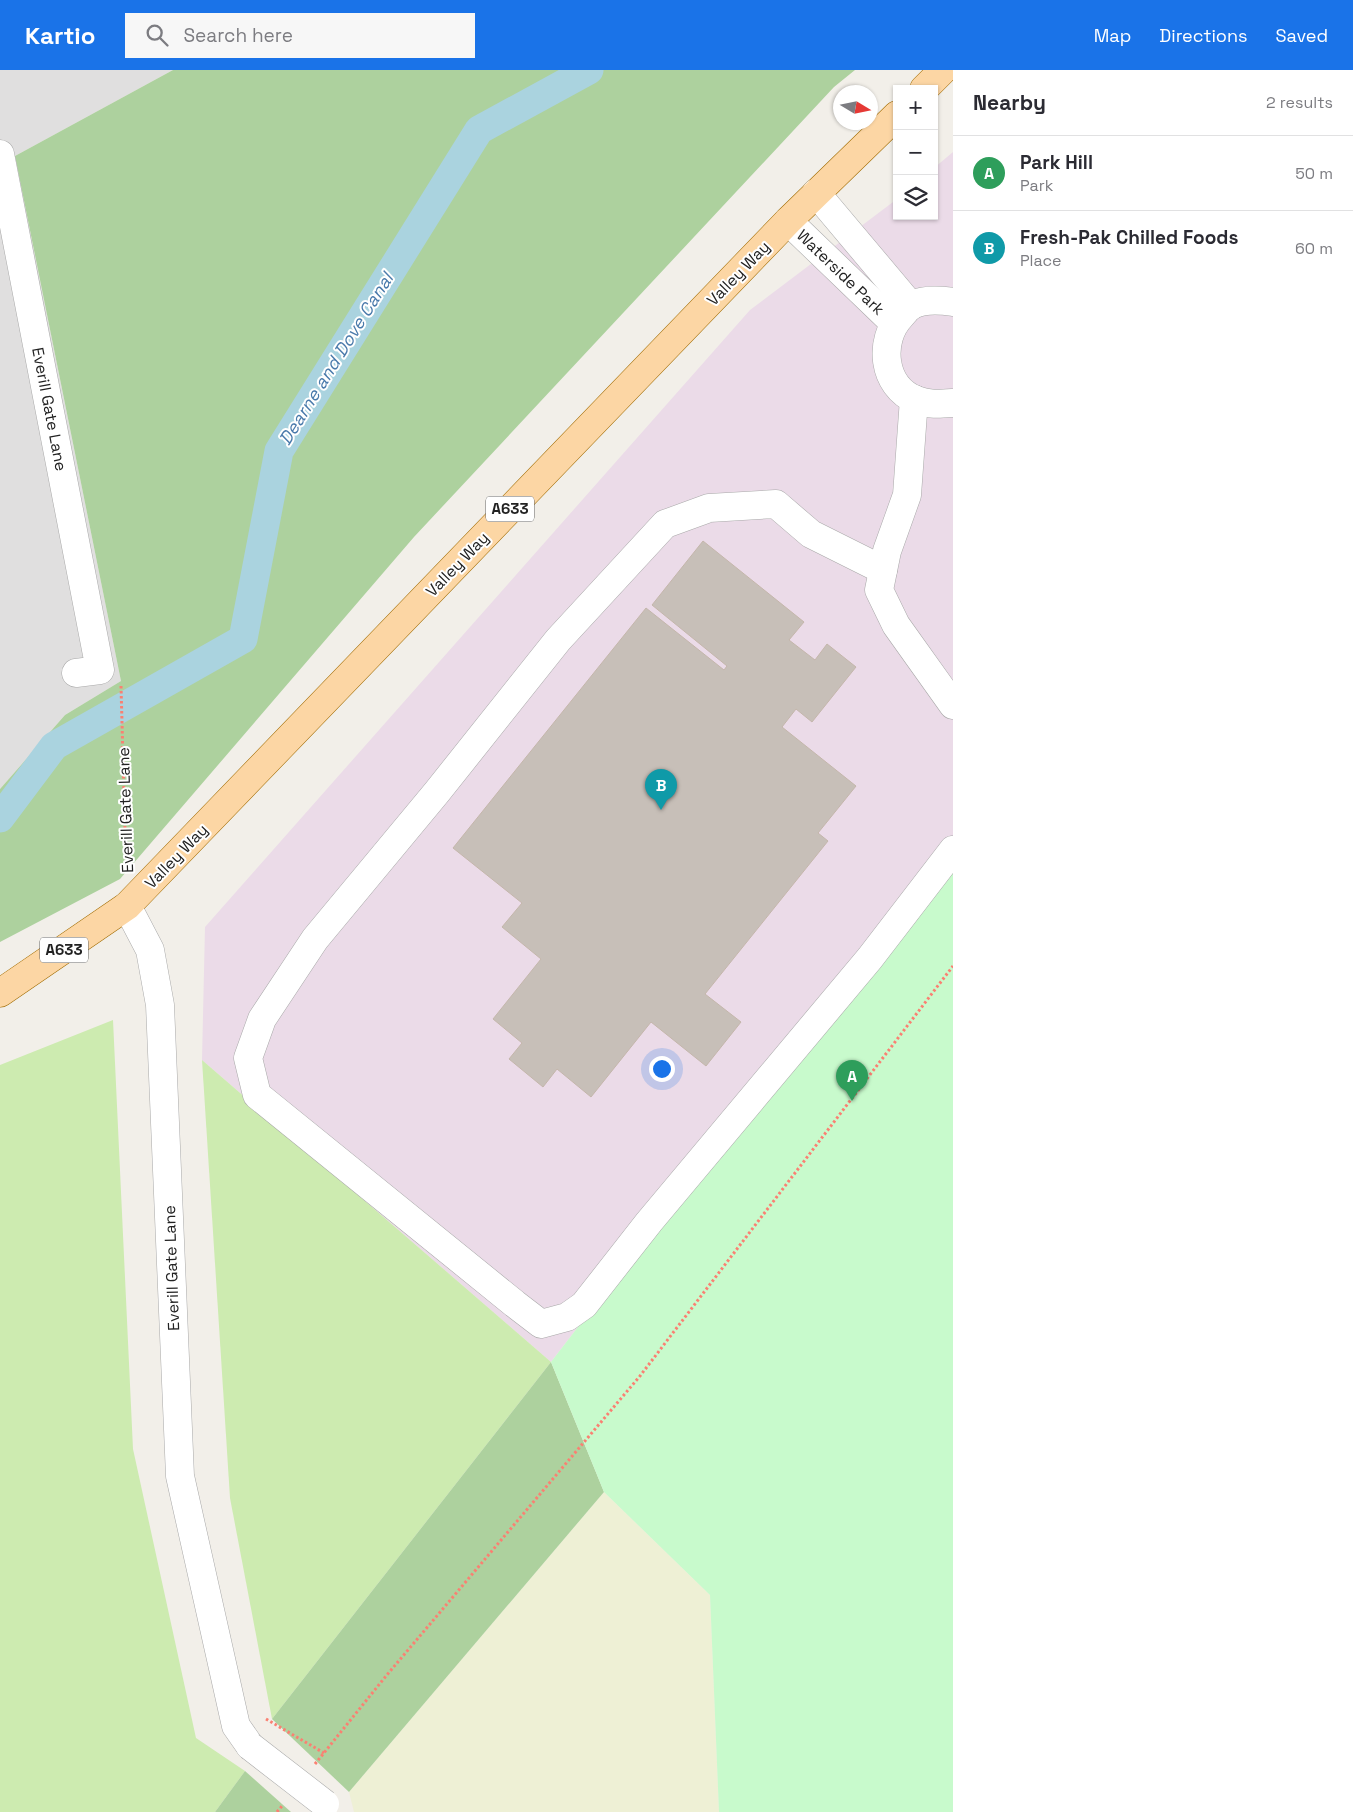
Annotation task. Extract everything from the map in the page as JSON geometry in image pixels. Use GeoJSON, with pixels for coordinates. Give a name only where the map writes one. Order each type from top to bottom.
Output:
{"type":"FeatureCollection","features":[{"type":"Feature","properties":{"kind":"main road"},"geometry":{"type":"LineString","coordinates":[[928,85],[943,70]]}},
{"type":"Feature","properties":{"kind":"main road","name":"Valley Way"},"geometry":{"type":"LineString","coordinates":[[0,993],[127,906],[788,221],[893,119]]}},
{"type":"Feature","properties":{"kind":"street","name":"Everill Gate Lane"},"geometry":{"type":"LineString","coordinates":[[0,154],[100,670],[76,673]]}},
{"type":"Feature","properties":{"kind":"street","name":"Waterside Park"},"geometry":{"type":"LineString","coordinates":[[816,193],[903,314]]}},
{"type":"Feature","properties":{"kind":"street","name":"Waterside Park"},"geometry":{"type":"LineString","coordinates":[[788,221],[903,314]]}},
{"type":"Feature","properties":{"kind":"street","name":"Waterside Park"},"geometry":{"type":"LineString","coordinates":[[953,302],[941,300],[923,302],[903,314],[888,337],[886,355],[890,373],[900,388],[914,399],[936,405],[953,403]]}},
{"type":"Feature","properties":{"kind":"street"},"geometry":{"type":"LineString","coordinates":[[914,399],[907,495],[887,551],[879,590],[896,625],[953,705]]}},
{"type":"Feature","properties":{"kind":"street"},"geometry":{"type":"LineString","coordinates":[[883,570],[811,534],[776,504],[709,508],[665,524],[558,640],[437,792],[315,939],[262,1019],[248,1058],[256,1095],[541,1324],[567,1317],[584,1305],[655,1214],[870,958],[953,850]]}},
{"type":"Feature","properties":{"kind":"street","name":"Everill Gate Lane"},"geometry":{"type":"LineString","coordinates":[[127,906],[150,950],[160,1005],[180,1476],[243,1736]]}},
{"type":"Feature","properties":{"kind":"street"},"geometry":{"type":"LineString","coordinates":[[243,1736],[328,1808]]}},
{"type":"Feature","properties":{"kind":"path","name":"Everill Gate Lane"},"geometry":{"type":"LineString","coordinates":[[121,681],[127,906]]}},
{"type":"Feature","properties":{"kind":"path"},"geometry":{"type":"LineString","coordinates":[[312,1768],[393,1668],[640,1376],[953,966]]}},
{"type":"Feature","properties":{"kind":"path"},"geometry":{"type":"LineString","coordinates":[[243,1736],[260,1716],[324,1753]]}},
{"type":"Feature","properties":{"kind":"path"},"geometry":{"type":"LineString","coordinates":[[277,1812],[283,1805]]}},
{"type":"Feature","properties":{"kind":"shaded area"},"geometry":{"type":"Polygon","coordinates":[[[0,70],[173,70],[15,156],[121,681],[65,715],[0,789],[0,70]]]}},
{"type":"Feature","properties":{"kind":"shaded area"},"geometry":{"type":"Polygon","coordinates":[[[953,152],[953,840],[551,1362],[202,1060],[205,927],[750,310],[893,202],[893,220],[938,220],[938,165],[953,152]]]}},
{"type":"Feature","properties":{"kind":"green space"},"geometry":{"type":"Polygon","coordinates":[[[173,70],[855,70],[836,85],[833,85],[833,88],[414,537],[120,879],[0,942],[0,789],[65,715],[121,681],[15,156],[173,70]]]}},
{"type":"Feature","properties":{"kind":"green space"},"geometry":{"type":"Polygon","coordinates":[[[953,840],[953,1812],[719,1812],[710,1595],[604,1492],[551,1362],[953,840]]]}},
{"type":"Feature","properties":{"kind":"green space"},"geometry":{"type":"Polygon","coordinates":[[[113,1020],[133,1449],[196,1738],[245,1771],[215,1812],[0,1812],[0,1065],[113,1020]]]}},
{"type":"Feature","properties":{"kind":"green space"},"geometry":{"type":"Polygon","coordinates":[[[202,1060],[551,1362],[272,1719],[230,1498],[202,1060]]]}},
{"type":"Feature","properties":{"kind":"green space"},"geometry":{"type":"Polygon","coordinates":[[[551,1362],[604,1492],[349,1792],[272,1719],[551,1362]]]}},
{"type":"Feature","properties":{"kind":"green space"},"geometry":{"type":"Polygon","coordinates":[[[604,1492],[710,1595],[719,1812],[354,1812],[349,1792],[604,1492]]]}},
{"type":"Feature","properties":{"kind":"green space"},"geometry":{"type":"Polygon","coordinates":[[[245,1771],[291,1812],[215,1812],[245,1771]]]}},
{"type":"Feature","properties":{"kind":"building"},"geometry":{"type":"Polygon","coordinates":[[[703,541],[804,622],[789,640],[815,660],[827,644],[856,667],[812,722],[796,709],[782,727],[856,786],[818,833],[828,841],[705,994],[741,1022],[706,1066],[651,1022],[591,1097],[557,1069],[543,1087],[509,1059],[522,1043],[493,1019],[541,959],[502,927],[522,903],[453,848],[646,608],[724,670],[727,666],[652,605],[703,541]]]}},
{"type":"Feature","properties":{"kind":"waterway","name":"Dearne and Dove Canal"},"geometry":{"type":"LineString","coordinates":[[0,818],[54,746],[243,639],[279,451],[479,130],[589,70]]}},
{"type":"Feature","properties":{"kind":"place","name":"Fresh-Pak Chilled Foods"},"geometry":{"type":"Point","coordinates":[661,810]}},
{"type":"Feature","properties":{"kind":"place","name":"Park Hill"},"geometry":{"type":"Point","coordinates":[852,1101]}}]}
